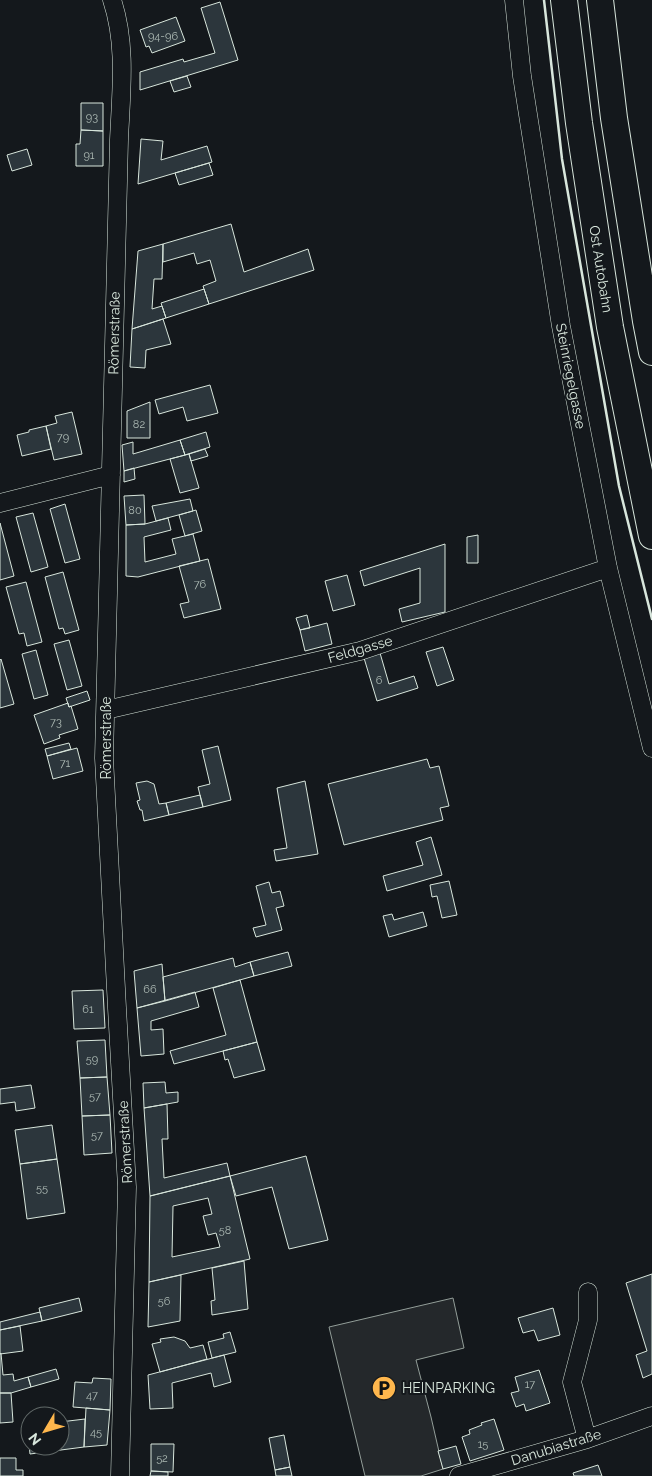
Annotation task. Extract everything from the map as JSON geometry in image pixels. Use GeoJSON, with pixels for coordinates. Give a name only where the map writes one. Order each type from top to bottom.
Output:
{"type":"FeatureCollection","features":[{"type":"Feature","properties":{"kind":"highway","name":"Ost Autobahn"},"geometry":{"type":"LineString","coordinates":[[564,0],[579,123],[610,327],[652,536]]}},
{"type":"Feature","properties":{"kind":"highway"},"geometry":{"type":"LineString","coordinates":[[600,0],[614,118],[652,352]]}},
{"type":"Feature","properties":{"kind":"street","name":"Römerstraße"},"geometry":{"type":"LineString","coordinates":[[112,0],[117,13],[123,68],[119,140],[104,758],[116,1008],[128,1187],[120,1476]]}},
{"type":"Feature","properties":{"kind":"street","name":"Steinriegelgasse"},"geometry":{"type":"LineString","coordinates":[[514,0],[522,76],[561,326],[608,568],[652,748]]}},
{"type":"Feature","properties":{"kind":"street"},"geometry":{"type":"LineString","coordinates":[[0,503],[111,475]]}},
{"type":"Feature","properties":{"kind":"street","name":"Feldgasse"},"geometry":{"type":"LineString","coordinates":[[106,710],[360,650],[608,568]]}},
{"type":"Feature","properties":{"kind":"street"},"geometry":{"type":"LineString","coordinates":[[586,1439],[572,1382],[588,1320],[588,1292]]}},
{"type":"Feature","properties":{"kind":"street","name":"Danubiastraße"},"geometry":{"type":"LineString","coordinates":[[459,1476],[586,1439],[652,1416]]}},
{"type":"Feature","properties":{"kind":"shaded area","name":"HEINPARKING"},"geometry":{"type":"Polygon","coordinates":[[[453,1298],[464,1348],[416,1360],[443,1469],[421,1476],[365,1476],[329,1327],[453,1298]]]}},
{"type":"Feature","properties":{"kind":"building"},"geometry":{"type":"Polygon","coordinates":[[[220,2],[238,60],[140,90],[140,72],[183,59],[184,62],[215,53],[201,8],[220,2]]]}},
{"type":"Feature","properties":{"kind":"building"},"geometry":{"type":"Polygon","coordinates":[[[176,17],[185,41],[152,53],[149,46],[146,47],[140,30],[176,17]]]}},
{"type":"Feature","properties":{"kind":"building"},"geometry":{"type":"Polygon","coordinates":[[[187,76],[191,87],[174,92],[170,81],[187,76]]]}},
{"type":"Feature","properties":{"kind":"building"},"geometry":{"type":"Polygon","coordinates":[[[81,103],[103,103],[103,131],[81,130],[81,103]]]}},
{"type":"Feature","properties":{"kind":"building"},"geometry":{"type":"Polygon","coordinates":[[[81,130],[103,131],[103,166],[76,166],[76,144],[80,144],[81,130]]]}},
{"type":"Feature","properties":{"kind":"building"},"geometry":{"type":"Polygon","coordinates":[[[141,139],[163,141],[161,160],[207,146],[212,162],[138,184],[141,139]]]}},
{"type":"Feature","properties":{"kind":"building"},"geometry":{"type":"Polygon","coordinates":[[[27,149],[32,165],[12,171],[7,155],[27,149]]]}},
{"type":"Feature","properties":{"kind":"building"},"geometry":{"type":"Polygon","coordinates":[[[209,163],[213,175],[179,185],[175,173],[209,163]]]}},
{"type":"Feature","properties":{"kind":"building"},"geometry":{"type":"Polygon","coordinates":[[[231,224],[244,272],[308,249],[314,270],[209,304],[203,286],[216,281],[210,260],[197,264],[194,253],[163,262],[163,244],[231,224]]]}},
{"type":"Feature","properties":{"kind":"building"},"geometry":{"type":"Polygon","coordinates":[[[163,244],[162,279],[154,279],[152,309],[162,306],[166,318],[132,329],[138,251],[163,244]]]}},
{"type":"Feature","properties":{"kind":"building"},"geometry":{"type":"Polygon","coordinates":[[[204,289],[209,304],[166,318],[161,303],[204,289]]]}},
{"type":"Feature","properties":{"kind":"building"},"geometry":{"type":"Polygon","coordinates":[[[163,319],[171,344],[146,350],[145,368],[130,367],[132,329],[163,319]]]}},
{"type":"Feature","properties":{"kind":"building"},"geometry":{"type":"Polygon","coordinates":[[[210,385],[218,413],[187,421],[183,407],[159,414],[155,400],[210,385]]]}},
{"type":"Feature","properties":{"kind":"building"},"geometry":{"type":"Polygon","coordinates":[[[150,402],[150,438],[127,438],[127,411],[150,402]]]}},
{"type":"Feature","properties":{"kind":"building"},"geometry":{"type":"Polygon","coordinates":[[[72,412],[82,454],[54,460],[46,426],[57,423],[55,416],[72,412]]]}},
{"type":"Feature","properties":{"kind":"building"},"geometry":{"type":"Polygon","coordinates":[[[46,426],[51,449],[22,456],[17,435],[46,426]]]}},
{"type":"Feature","properties":{"kind":"building"},"geometry":{"type":"Polygon","coordinates":[[[206,432],[210,447],[185,455],[180,440],[206,432]]]}},
{"type":"Feature","properties":{"kind":"building"},"geometry":{"type":"Polygon","coordinates":[[[180,440],[185,455],[124,471],[122,445],[133,442],[133,454],[180,440]]]}},
{"type":"Feature","properties":{"kind":"building"},"geometry":{"type":"Polygon","coordinates":[[[205,449],[208,456],[191,461],[189,454],[205,449]]]}},
{"type":"Feature","properties":{"kind":"building"},"geometry":{"type":"Polygon","coordinates":[[[189,454],[199,488],[180,493],[170,459],[189,454]]]}},
{"type":"Feature","properties":{"kind":"building"},"geometry":{"type":"Polygon","coordinates":[[[134,468],[135,479],[124,482],[124,471],[134,468]]]}},
{"type":"Feature","properties":{"kind":"building"},"geometry":{"type":"Polygon","coordinates":[[[144,495],[145,524],[126,525],[124,496],[144,495]]]}},
{"type":"Feature","properties":{"kind":"building"},"geometry":{"type":"Polygon","coordinates":[[[190,499],[193,511],[156,521],[152,506],[190,499]]]}},
{"type":"Feature","properties":{"kind":"building"},"geometry":{"type":"Polygon","coordinates":[[[65,504],[80,559],[65,563],[50,509],[65,504]]]}},
{"type":"Feature","properties":{"kind":"building"},"geometry":{"type":"Polygon","coordinates":[[[196,510],[202,531],[185,536],[179,515],[196,510]]]}},
{"type":"Feature","properties":{"kind":"building"},"geometry":{"type":"Polygon","coordinates":[[[33,513],[48,567],[31,572],[16,517],[33,513]]]}},
{"type":"Feature","properties":{"kind":"building"},"geometry":{"type":"Polygon","coordinates":[[[168,518],[171,530],[144,537],[145,562],[176,554],[172,539],[193,534],[200,561],[138,577],[126,576],[126,525],[145,524],[168,518]]]}},
{"type":"Feature","properties":{"kind":"building"},"geometry":{"type":"Polygon","coordinates":[[[0,523],[14,576],[0,580],[0,523]]]}},
{"type":"Feature","properties":{"kind":"building"},"geometry":{"type":"Polygon","coordinates":[[[478,535],[478,563],[467,563],[467,537],[478,535]]]}},
{"type":"Feature","properties":{"kind":"building"},"geometry":{"type":"Polygon","coordinates":[[[445,544],[445,612],[402,622],[399,609],[420,603],[420,568],[364,586],[360,571],[445,544]]]}},
{"type":"Feature","properties":{"kind":"building"},"geometry":{"type":"Polygon","coordinates":[[[208,559],[221,609],[184,618],[180,604],[189,602],[179,566],[208,559]]]}},
{"type":"Feature","properties":{"kind":"building"},"geometry":{"type":"Polygon","coordinates":[[[63,572],[79,630],[65,634],[63,628],[59,629],[45,577],[63,572]]]}},
{"type":"Feature","properties":{"kind":"building"},"geometry":{"type":"Polygon","coordinates":[[[347,575],[355,605],[333,611],[325,581],[347,575]]]}},
{"type":"Feature","properties":{"kind":"building"},"geometry":{"type":"Polygon","coordinates":[[[26,582],[42,642],[27,646],[24,633],[19,634],[6,587],[26,582]]]}},
{"type":"Feature","properties":{"kind":"building"},"geometry":{"type":"Polygon","coordinates":[[[307,615],[310,628],[300,630],[296,618],[307,615]]]}},
{"type":"Feature","properties":{"kind":"building"},"geometry":{"type":"Polygon","coordinates":[[[327,623],[332,644],[305,651],[300,630],[327,623]]]}},
{"type":"Feature","properties":{"kind":"building"},"geometry":{"type":"Polygon","coordinates":[[[69,640],[82,686],[67,690],[54,644],[69,640]]]}},
{"type":"Feature","properties":{"kind":"building"},"geometry":{"type":"Polygon","coordinates":[[[443,647],[454,680],[437,686],[426,652],[443,647]]]}},
{"type":"Feature","properties":{"kind":"building"},"geometry":{"type":"Polygon","coordinates":[[[36,650],[48,695],[34,699],[22,654],[36,650]]]}},
{"type":"Feature","properties":{"kind":"building"},"geometry":{"type":"Polygon","coordinates":[[[380,653],[389,684],[414,676],[418,688],[377,701],[364,658],[380,653]]]}},
{"type":"Feature","properties":{"kind":"building"},"geometry":{"type":"Polygon","coordinates":[[[0,660],[14,704],[0,708],[0,660]]]}},
{"type":"Feature","properties":{"kind":"building"},"geometry":{"type":"Polygon","coordinates":[[[87,691],[90,700],[69,707],[66,698],[87,691]]]}},
{"type":"Feature","properties":{"kind":"building"},"geometry":{"type":"Polygon","coordinates":[[[68,703],[69,707],[71,706],[78,729],[59,735],[60,738],[44,744],[34,715],[68,703]]]}},
{"type":"Feature","properties":{"kind":"building"},"geometry":{"type":"Polygon","coordinates":[[[69,743],[71,749],[47,756],[45,749],[69,743]]]}},
{"type":"Feature","properties":{"kind":"building"},"geometry":{"type":"Polygon","coordinates":[[[218,746],[231,800],[203,807],[198,787],[210,784],[202,750],[218,746]]]}},
{"type":"Feature","properties":{"kind":"building"},"geometry":{"type":"Polygon","coordinates":[[[77,748],[83,771],[53,779],[47,756],[77,748]]]}},
{"type":"Feature","properties":{"kind":"building"},"geometry":{"type":"Polygon","coordinates":[[[427,759],[430,768],[439,766],[449,806],[440,808],[443,820],[344,845],[328,784],[427,759]]]}},
{"type":"Feature","properties":{"kind":"building"},"geometry":{"type":"Polygon","coordinates":[[[147,781],[154,784],[159,804],[166,803],[169,815],[144,821],[142,810],[140,810],[137,801],[140,800],[136,783],[147,781]]]}},
{"type":"Feature","properties":{"kind":"building"},"geometry":{"type":"Polygon","coordinates":[[[305,781],[318,854],[276,861],[274,850],[287,848],[277,788],[305,781]]]}},
{"type":"Feature","properties":{"kind":"building"},"geometry":{"type":"Polygon","coordinates":[[[200,795],[203,807],[169,815],[166,803],[200,795]]]}},
{"type":"Feature","properties":{"kind":"building"},"geometry":{"type":"Polygon","coordinates":[[[431,837],[442,875],[387,891],[383,876],[423,865],[416,842],[431,837]]]}},
{"type":"Feature","properties":{"kind":"building"},"geometry":{"type":"Polygon","coordinates":[[[449,881],[457,915],[442,918],[437,896],[432,897],[430,885],[449,881]]]}},
{"type":"Feature","properties":{"kind":"building"},"geometry":{"type":"Polygon","coordinates":[[[269,882],[272,893],[280,891],[284,906],[276,908],[282,930],[256,937],[253,928],[266,925],[256,886],[269,882]]]}},
{"type":"Feature","properties":{"kind":"building"},"geometry":{"type":"Polygon","coordinates":[[[423,912],[427,926],[389,937],[383,916],[392,914],[394,920],[423,912]]]}},
{"type":"Feature","properties":{"kind":"building"},"geometry":{"type":"Polygon","coordinates":[[[288,952],[292,966],[254,976],[250,962],[288,952]]]}},
{"type":"Feature","properties":{"kind":"building"},"geometry":{"type":"Polygon","coordinates":[[[233,958],[235,967],[250,962],[254,976],[165,1001],[163,977],[233,958]]]}},
{"type":"Feature","properties":{"kind":"building"},"geometry":{"type":"Polygon","coordinates":[[[162,964],[165,1001],[137,1008],[134,971],[162,964]]]}},
{"type":"Feature","properties":{"kind":"building"},"geometry":{"type":"Polygon","coordinates":[[[240,980],[257,1042],[174,1064],[170,1051],[226,1035],[213,988],[240,980]]]}},
{"type":"Feature","properties":{"kind":"building"},"geometry":{"type":"Polygon","coordinates":[[[103,990],[105,1028],[74,1029],[72,991],[103,990]]]}},
{"type":"Feature","properties":{"kind":"building"},"geometry":{"type":"Polygon","coordinates":[[[195,992],[199,1007],[151,1021],[151,1030],[163,1029],[164,1054],[141,1056],[137,1008],[195,992]]]}},
{"type":"Feature","properties":{"kind":"building"},"geometry":{"type":"Polygon","coordinates":[[[105,1040],[107,1077],[80,1078],[77,1041],[105,1040]]]}},
{"type":"Feature","properties":{"kind":"building"},"geometry":{"type":"Polygon","coordinates":[[[257,1042],[265,1070],[234,1078],[228,1059],[225,1060],[223,1051],[257,1042]]]}},
{"type":"Feature","properties":{"kind":"building"},"geometry":{"type":"Polygon","coordinates":[[[107,1077],[110,1115],[82,1116],[80,1078],[107,1077]]]}},
{"type":"Feature","properties":{"kind":"building"},"geometry":{"type":"Polygon","coordinates":[[[165,1082],[166,1093],[178,1092],[178,1102],[144,1108],[143,1083],[165,1082]]]}},
{"type":"Feature","properties":{"kind":"building"},"geometry":{"type":"Polygon","coordinates":[[[31,1085],[35,1108],[16,1111],[15,1102],[0,1104],[0,1089],[31,1085]]]}},
{"type":"Feature","properties":{"kind":"building"},"geometry":{"type":"Polygon","coordinates":[[[167,1104],[168,1139],[162,1139],[164,1178],[227,1163],[230,1176],[150,1196],[144,1108],[167,1104]]]}},
{"type":"Feature","properties":{"kind":"building"},"geometry":{"type":"Polygon","coordinates":[[[110,1115],[112,1153],[84,1155],[82,1116],[110,1115]]]}},
{"type":"Feature","properties":{"kind":"building"},"geometry":{"type":"Polygon","coordinates":[[[52,1125],[57,1159],[20,1164],[15,1130],[52,1125]]]}},
{"type":"Feature","properties":{"kind":"building"},"geometry":{"type":"Polygon","coordinates":[[[306,1156],[328,1240],[289,1249],[272,1187],[236,1196],[230,1176],[306,1156]]]}},
{"type":"Feature","properties":{"kind":"building"},"geometry":{"type":"Polygon","coordinates":[[[57,1159],[65,1213],[27,1219],[20,1164],[57,1159]]]}},
{"type":"Feature","properties":{"kind":"building"},"geometry":{"type":"Polygon","coordinates":[[[230,1176],[250,1259],[149,1282],[150,1196],[230,1176]],[[208,1198],[173,1206],[172,1257],[220,1247],[216,1233],[208,1235],[203,1216],[212,1214],[208,1198]]]}},
{"type":"Feature","properties":{"kind":"building"},"geometry":{"type":"Polygon","coordinates":[[[244,1261],[248,1309],[212,1315],[211,1301],[215,1300],[212,1268],[244,1261]]]}},
{"type":"Feature","properties":{"kind":"building"},"geometry":{"type":"Polygon","coordinates":[[[652,1274],[652,1374],[643,1378],[636,1355],[647,1351],[626,1283],[652,1274]]]}},
{"type":"Feature","properties":{"kind":"building"},"geometry":{"type":"Polygon","coordinates":[[[181,1275],[180,1321],[148,1327],[149,1282],[181,1275]]]}},
{"type":"Feature","properties":{"kind":"building"},"geometry":{"type":"Polygon","coordinates":[[[79,1298],[82,1311],[42,1321],[39,1308],[79,1298]]]}},
{"type":"Feature","properties":{"kind":"building"},"geometry":{"type":"Polygon","coordinates":[[[553,1308],[560,1335],[538,1341],[534,1330],[523,1333],[518,1318],[553,1308]]]}},
{"type":"Feature","properties":{"kind":"building"},"geometry":{"type":"Polygon","coordinates":[[[40,1312],[42,1321],[0,1330],[0,1322],[40,1312]]]}},
{"type":"Feature","properties":{"kind":"building"},"geometry":{"type":"Polygon","coordinates":[[[20,1326],[23,1351],[0,1354],[0,1330],[20,1326]]]}},
{"type":"Feature","properties":{"kind":"building"},"geometry":{"type":"Polygon","coordinates":[[[230,1332],[236,1352],[212,1358],[208,1342],[224,1338],[223,1334],[230,1332]]]}},
{"type":"Feature","properties":{"kind":"building"},"geometry":{"type":"Polygon","coordinates":[[[174,1337],[185,1341],[190,1348],[203,1345],[207,1359],[160,1372],[152,1344],[161,1342],[160,1339],[174,1337]]]}},
{"type":"Feature","properties":{"kind":"building"},"geometry":{"type":"Polygon","coordinates":[[[1,1353],[3,1375],[13,1374],[14,1381],[28,1377],[31,1387],[11,1393],[0,1393],[1,1353]]]}},
{"type":"Feature","properties":{"kind":"building"},"geometry":{"type":"Polygon","coordinates":[[[224,1355],[231,1382],[214,1387],[211,1373],[172,1383],[173,1408],[150,1409],[148,1375],[224,1355]]]}},
{"type":"Feature","properties":{"kind":"building"},"geometry":{"type":"Polygon","coordinates":[[[56,1369],[59,1379],[31,1387],[28,1377],[56,1369]]]}},
{"type":"Feature","properties":{"kind":"building"},"geometry":{"type":"Polygon","coordinates":[[[539,1370],[550,1403],[526,1411],[524,1404],[516,1407],[511,1393],[519,1391],[515,1377],[539,1370]]]}},
{"type":"Feature","properties":{"kind":"building"},"geometry":{"type":"Polygon","coordinates":[[[93,1378],[111,1379],[110,1410],[73,1407],[75,1382],[92,1383],[93,1378]]]}},
{"type":"Feature","properties":{"kind":"building"},"geometry":{"type":"Polygon","coordinates":[[[0,1393],[11,1393],[13,1422],[0,1423],[0,1393]]]}},
{"type":"Feature","properties":{"kind":"building"},"geometry":{"type":"Polygon","coordinates":[[[86,1408],[110,1410],[107,1445],[84,1447],[86,1408]]]}},
{"type":"Feature","properties":{"kind":"building"},"geometry":{"type":"Polygon","coordinates":[[[85,1419],[84,1447],[70,1449],[70,1421],[85,1419]]]}},
{"type":"Feature","properties":{"kind":"building"},"geometry":{"type":"Polygon","coordinates":[[[494,1419],[504,1450],[470,1461],[462,1437],[470,1434],[469,1430],[482,1425],[481,1423],[494,1419]]]}},
{"type":"Feature","properties":{"kind":"building"},"geometry":{"type":"Polygon","coordinates":[[[284,1435],[290,1467],[275,1470],[269,1438],[284,1435]]]}},
{"type":"Feature","properties":{"kind":"building"},"geometry":{"type":"Polygon","coordinates":[[[151,1444],[174,1444],[173,1472],[151,1471],[151,1444]]]}},
{"type":"Feature","properties":{"kind":"building"},"geometry":{"type":"Polygon","coordinates":[[[456,1446],[461,1464],[443,1469],[438,1451],[456,1446]]]}},
{"type":"Feature","properties":{"kind":"building"},"geometry":{"type":"Polygon","coordinates":[[[0,1458],[16,1458],[16,1470],[23,1470],[23,1476],[0,1476],[0,1458]]]}},
{"type":"Feature","properties":{"kind":"building"},"geometry":{"type":"Polygon","coordinates":[[[598,1465],[602,1476],[574,1476],[573,1473],[598,1465]]]}},
{"type":"Feature","properties":{"kind":"building"},"geometry":{"type":"Polygon","coordinates":[[[290,1467],[292,1476],[276,1476],[275,1470],[290,1467]]]}},
{"type":"Feature","properties":{"kind":"building"},"geometry":{"type":"Polygon","coordinates":[[[151,1471],[168,1472],[168,1476],[150,1476],[151,1471]]]}},
{"type":"Feature","properties":{"kind":"wall"},"geometry":{"type":"LineString","coordinates":[[544,0],[562,159],[619,486],[652,619]]}},
{"type":"Feature","properties":{"kind":"place","name":"HEINPARKING"},"geometry":{"type":"Point","coordinates":[384,1388]}}]}
